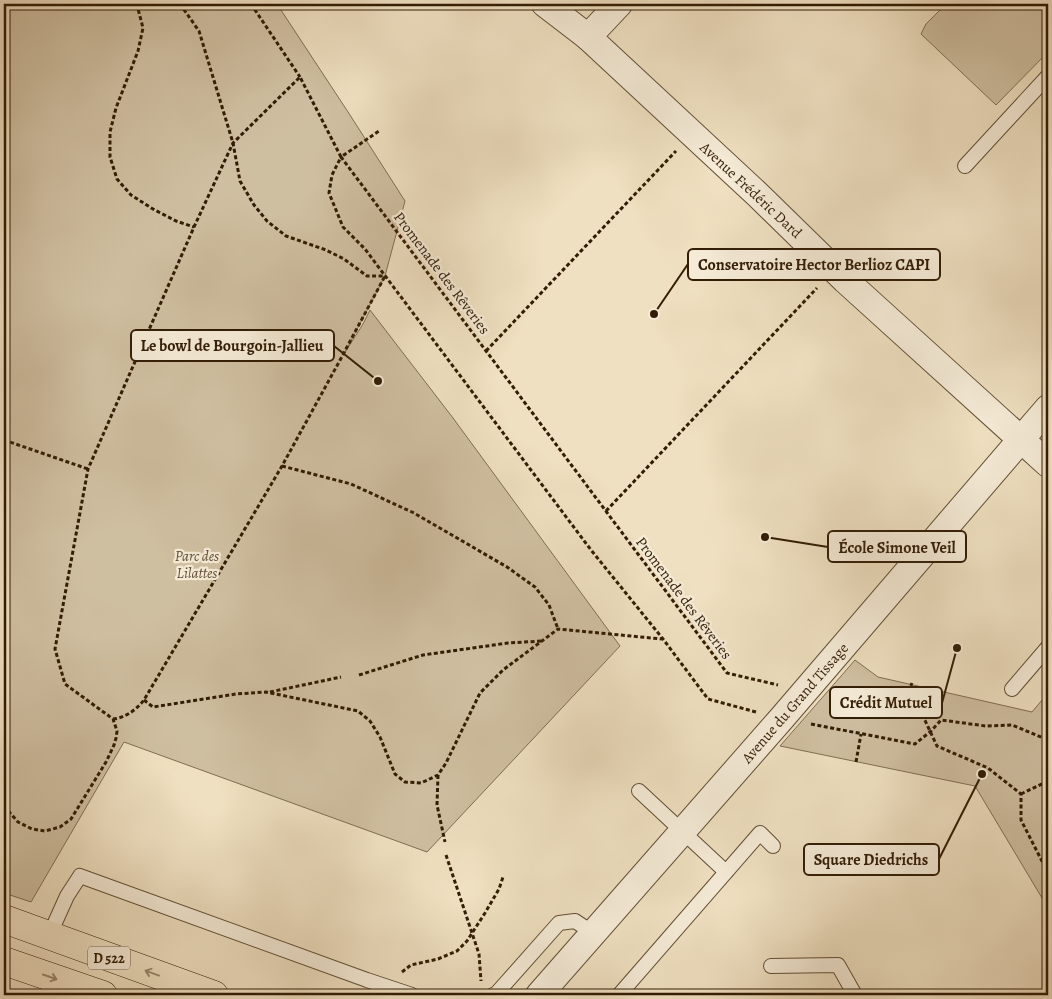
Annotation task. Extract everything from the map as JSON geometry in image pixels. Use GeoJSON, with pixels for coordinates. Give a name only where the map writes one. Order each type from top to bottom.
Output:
{"type":"FeatureCollection","features":[{"type":"Feature","properties":{"kind":"main road","name":"D 522"},"geometry":{"type":"LineString","coordinates":[[4,919],[214,995]]}},
{"type":"Feature","properties":{"kind":"main road","name":"D 522"},"geometry":{"type":"LineString","coordinates":[[4,961],[103,995]]}},
{"type":"Feature","properties":{"kind":"street","name":"Avenue Frédéric Dard"},"geometry":{"type":"LineString","coordinates":[[545,4],[588,38],[835,270],[1048,464]]}},
{"type":"Feature","properties":{"kind":"street"},"geometry":{"type":"LineString","coordinates":[[588,38],[619,4]]}},
{"type":"Feature","properties":{"kind":"street","name":"Avenue du Grand Tissage"},"geometry":{"type":"LineString","coordinates":[[539,995],[805,692],[1048,408]]}},
{"type":"Feature","properties":{"kind":"lane"},"geometry":{"type":"LineString","coordinates":[[965,166],[1048,76]]}},
{"type":"Feature","properties":{"kind":"lane"},"geometry":{"type":"LineString","coordinates":[[1012,689],[1048,647]]}},
{"type":"Feature","properties":{"kind":"lane"},"geometry":{"type":"LineString","coordinates":[[639,791],[726,872]]}},
{"type":"Feature","properties":{"kind":"lane"},"geometry":{"type":"LineString","coordinates":[[619,995],[760,833],[773,846]]}},
{"type":"Feature","properties":{"kind":"lane"},"geometry":{"type":"LineString","coordinates":[[49,936],[80,876],[412,995]]}},
{"type":"Feature","properties":{"kind":"lane"},"geometry":{"type":"LineString","coordinates":[[493,995],[496,994],[559,923],[575,921],[593,933]]}},
{"type":"Feature","properties":{"kind":"lane"},"geometry":{"type":"LineString","coordinates":[[771,966],[838,965],[855,995]]}},
{"type":"Feature","properties":{"kind":"path"},"geometry":{"type":"LineString","coordinates":[[136,4],[143,28],[138,51],[116,108],[110,132],[110,157],[118,179],[131,195],[153,209],[194,228]]}},
{"type":"Feature","properties":{"kind":"path"},"geometry":{"type":"LineString","coordinates":[[180,4],[199,31],[233,143],[240,181],[254,205],[267,221],[286,236],[326,250],[344,259],[367,276],[385,276]]}},
{"type":"Feature","properties":{"kind":"path","name":"Promenade des Rêveries"},"geometry":{"type":"LineString","coordinates":[[250,4],[300,77],[341,157],[727,673],[805,692],[922,714],[931,731]]}},
{"type":"Feature","properties":{"kind":"path"},"geometry":{"type":"LineString","coordinates":[[4,806],[18,822],[32,829],[45,831],[60,827],[71,819],[106,762],[114,745],[117,731],[113,719],[65,684],[55,649],[88,469],[233,143],[300,77]]}},
{"type":"Feature","properties":{"kind":"path"},"geometry":{"type":"LineString","coordinates":[[379,131],[341,157],[332,176],[329,193],[343,227],[365,249],[591,550],[708,698],[761,714],[915,744],[941,720],[986,726],[1012,725],[1048,740]]}},
{"type":"Feature","properties":{"kind":"path"},"geometry":{"type":"LineString","coordinates":[[486,351],[692,135]]}},
{"type":"Feature","properties":{"kind":"path"},"geometry":{"type":"LineString","coordinates":[[606,511],[835,270]]}},
{"type":"Feature","properties":{"kind":"path"},"geometry":{"type":"LineString","coordinates":[[113,719],[118,719],[128,714],[144,700],[282,466],[385,276]]}},
{"type":"Feature","properties":{"kind":"path"},"geometry":{"type":"LineString","coordinates":[[4,440],[88,469]]}},
{"type":"Feature","properties":{"kind":"path"},"geometry":{"type":"LineString","coordinates":[[282,466],[351,484],[396,504],[507,567],[536,587],[549,605],[558,629]]}},
{"type":"Feature","properties":{"kind":"path"},"geometry":{"type":"LineString","coordinates":[[266,692],[358,711],[370,721],[380,738],[395,774],[405,782],[421,783],[438,775],[446,763],[480,693],[503,670],[558,629],[663,639]]}},
{"type":"Feature","properties":{"kind":"path"},"geometry":{"type":"LineString","coordinates":[[359,675],[423,656],[508,642],[542,641]]}},
{"type":"Feature","properties":{"kind":"path"},"geometry":{"type":"LineString","coordinates":[[144,700],[153,707],[236,694],[266,692],[342,677]]}},
{"type":"Feature","properties":{"kind":"path"},"geometry":{"type":"LineString","coordinates":[[901,710],[912,683]]}},
{"type":"Feature","properties":{"kind":"path"},"geometry":{"type":"LineString","coordinates":[[931,731],[938,746],[988,768],[1021,794]]}},
{"type":"Feature","properties":{"kind":"path"},"geometry":{"type":"LineString","coordinates":[[856,762],[861,734]]}},
{"type":"Feature","properties":{"kind":"path"},"geometry":{"type":"LineString","coordinates":[[438,775],[437,805],[445,842]]}},
{"type":"Feature","properties":{"kind":"path"},"geometry":{"type":"LineString","coordinates":[[1021,794],[1048,781]]}},
{"type":"Feature","properties":{"kind":"path"},"geometry":{"type":"LineString","coordinates":[[1021,794],[1021,820],[1048,870]]}},
{"type":"Feature","properties":{"kind":"path"},"geometry":{"type":"LineString","coordinates":[[446,855],[479,954],[481,987]]}},
{"type":"Feature","properties":{"kind":"path"},"geometry":{"type":"LineString","coordinates":[[389,988],[401,972],[411,965],[438,959],[457,951],[472,934],[499,889],[503,877]]}},
{"type":"Feature","properties":{"kind":"green space","name":"Parc des Lilattes"},"geometry":{"type":"Polygon","coordinates":[[[4,4],[277,4],[405,201],[385,276],[344,354],[370,310],[453,418],[620,646],[427,852],[124,742],[31,902],[4,893],[4,4]]]}},
{"type":"Feature","properties":{"kind":"green space"},"geometry":{"type":"Polygon","coordinates":[[[946,4],[1048,4],[1048,52],[996,105],[921,34],[926,24],[946,4]]]}},
{"type":"Feature","properties":{"kind":"green space"},"geometry":{"type":"Polygon","coordinates":[[[855,660],[878,677],[1032,712],[1048,693],[1048,908],[975,786],[780,746],[855,660]]]}},
{"type":"Feature","properties":{"kind":"place","name":"Conservatoire Hector Berlioz CAPI"},"geometry":{"type":"Point","coordinates":[654,314]}},
{"type":"Feature","properties":{"kind":"place","name":"Le bowl de Bourgoin-Jallieu"},"geometry":{"type":"Point","coordinates":[378,381]}},
{"type":"Feature","properties":{"kind":"place","name":"École Simone Veil"},"geometry":{"type":"Point","coordinates":[765,537]}},
{"type":"Feature","properties":{"kind":"place","name":"Crédit Mutuel"},"geometry":{"type":"Point","coordinates":[957,648]}},
{"type":"Feature","properties":{"kind":"place","name":"Square Diedrichs"},"geometry":{"type":"Point","coordinates":[982,774]}}]}
